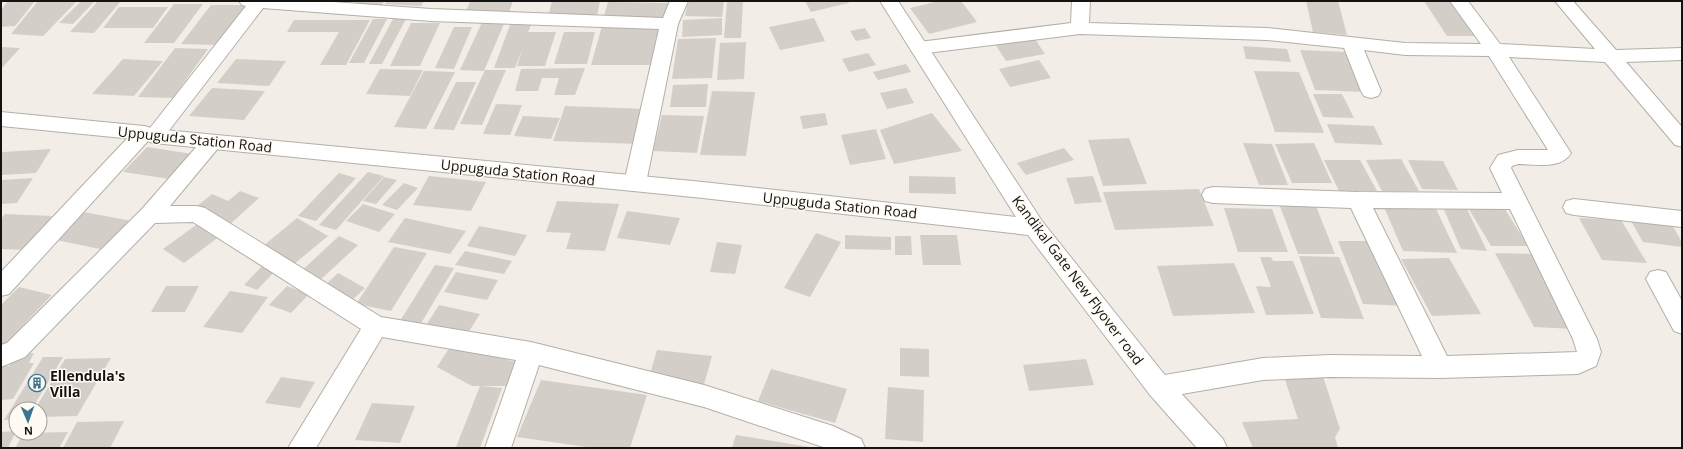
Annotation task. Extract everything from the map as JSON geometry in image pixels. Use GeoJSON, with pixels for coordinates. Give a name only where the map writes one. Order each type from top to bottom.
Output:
{"type":"FeatureCollection","features":[{"type":"Feature","properties":{"kind":"street"},"geometry":{"type":"LineString","coordinates":[[1,287],[149,134],[255,1],[434,8],[669,24]]}},
{"type":"Feature","properties":{"kind":"street"},"geometry":{"type":"LineString","coordinates":[[635,183],[669,24],[679,1]]}},
{"type":"Feature","properties":{"kind":"street","name":"Kandikal Gate New Flyover road"},"geometry":{"type":"LineString","coordinates":[[889,1],[1034,227],[1159,387],[1214,448]]}},
{"type":"Feature","properties":{"kind":"street"},"geometry":{"type":"LineString","coordinates":[[1080,28],[1081,1]]}},
{"type":"Feature","properties":{"kind":"street"},"geometry":{"type":"LineString","coordinates":[[1159,387],[1263,369],[1330,366],[1440,368],[1578,363],[1587,359],[1589,352],[1584,339],[1500,168],[1505,160],[1518,157],[1556,157],[1561,153],[1495,50],[1459,1]]}},
{"type":"Feature","properties":{"kind":"street"},"geometry":{"type":"LineString","coordinates":[[1564,1],[1682,140]]}},
{"type":"Feature","properties":{"kind":"street"},"geometry":{"type":"LineString","coordinates":[[919,48],[1080,28],[1267,34],[1405,49],[1495,50],[1612,56],[1682,54]]}},
{"type":"Feature","properties":{"kind":"street"},"geometry":{"type":"LineString","coordinates":[[1352,44],[1371,91]]}},
{"type":"Feature","properties":{"kind":"street","name":"Uppuguda Station Road"},"geometry":{"type":"LineString","coordinates":[[1,119],[212,142],[635,183],[1034,227]]}},
{"type":"Feature","properties":{"kind":"street"},"geometry":{"type":"LineString","coordinates":[[1,356],[16,350],[150,215],[212,142]]}},
{"type":"Feature","properties":{"kind":"street"},"geometry":{"type":"LineString","coordinates":[[1213,195],[1358,200],[1517,201]]}},
{"type":"Feature","properties":{"kind":"street"},"geometry":{"type":"LineString","coordinates":[[1358,200],[1440,368]]}},
{"type":"Feature","properties":{"kind":"street"},"geometry":{"type":"LineString","coordinates":[[1574,207],[1682,219]]}},
{"type":"Feature","properties":{"kind":"street"},"geometry":{"type":"LineString","coordinates":[[150,215],[197,214],[376,326],[531,352],[704,396],[822,441],[852,448]]}},
{"type":"Feature","properties":{"kind":"street"},"geometry":{"type":"LineString","coordinates":[[1658,279],[1682,324]]}},
{"type":"Feature","properties":{"kind":"street"},"geometry":{"type":"LineString","coordinates":[[301,448],[376,326]]}},
{"type":"Feature","properties":{"kind":"street"},"geometry":{"type":"LineString","coordinates":[[498,448],[531,352]]}},
{"type":"Feature","properties":{"kind":"building"},"geometry":{"type":"Polygon","coordinates":[[[8,1],[35,1],[15,26],[1,27],[1,10],[8,1]]]}},
{"type":"Feature","properties":{"kind":"building"},"geometry":{"type":"Polygon","coordinates":[[[38,1],[77,1],[43,36],[11,34],[38,1]]]}},
{"type":"Feature","properties":{"kind":"building"},"geometry":{"type":"Polygon","coordinates":[[[81,1],[95,1],[73,24],[59,23],[81,1]]]}},
{"type":"Feature","properties":{"kind":"building"},"geometry":{"type":"Polygon","coordinates":[[[98,1],[121,1],[94,33],[70,32],[98,1]]]}},
{"type":"Feature","properties":{"kind":"building"},"geometry":{"type":"Polygon","coordinates":[[[357,1],[384,1],[382,5],[355,4],[357,1]]]}},
{"type":"Feature","properties":{"kind":"building"},"geometry":{"type":"Polygon","coordinates":[[[387,1],[424,1],[421,6],[385,4],[387,1]]]}},
{"type":"Feature","properties":{"kind":"building"},"geometry":{"type":"Polygon","coordinates":[[[470,1],[513,1],[509,12],[466,12],[470,1]]]}},
{"type":"Feature","properties":{"kind":"building"},"geometry":{"type":"Polygon","coordinates":[[[552,1],[600,1],[597,16],[548,17],[552,1]]]}},
{"type":"Feature","properties":{"kind":"building"},"geometry":{"type":"Polygon","coordinates":[[[688,1],[724,1],[722,17],[685,16],[688,1]]]}},
{"type":"Feature","properties":{"kind":"building"},"geometry":{"type":"Polygon","coordinates":[[[743,1],[741,38],[724,38],[727,2],[743,1]]]}},
{"type":"Feature","properties":{"kind":"building"},"geometry":{"type":"Polygon","coordinates":[[[805,1],[848,1],[849,3],[811,12],[805,1]]]}},
{"type":"Feature","properties":{"kind":"building"},"geometry":{"type":"Polygon","coordinates":[[[939,1],[961,1],[977,22],[929,34],[910,8],[939,1]]]}},
{"type":"Feature","properties":{"kind":"building"},"geometry":{"type":"Polygon","coordinates":[[[1306,1],[1338,1],[1347,35],[1313,32],[1306,1]]]}},
{"type":"Feature","properties":{"kind":"building"},"geometry":{"type":"Polygon","coordinates":[[[1424,1],[1452,1],[1477,36],[1447,36],[1424,1]]]}},
{"type":"Feature","properties":{"kind":"building"},"geometry":{"type":"Polygon","coordinates":[[[608,2],[670,3],[666,21],[603,20],[608,2]]]}},
{"type":"Feature","properties":{"kind":"building"},"geometry":{"type":"Polygon","coordinates":[[[174,4],[203,4],[174,43],[144,43],[174,4]]]}},
{"type":"Feature","properties":{"kind":"building"},"geometry":{"type":"Polygon","coordinates":[[[211,5],[246,5],[217,45],[181,44],[211,5]]]}},
{"type":"Feature","properties":{"kind":"building"},"geometry":{"type":"Polygon","coordinates":[[[119,7],[168,7],[153,28],[103,28],[119,7]]]}},
{"type":"Feature","properties":{"kind":"building"},"geometry":{"type":"Polygon","coordinates":[[[484,18],[506,19],[484,71],[460,70],[484,18]]]}},
{"type":"Feature","properties":{"kind":"building"},"geometry":{"type":"Polygon","coordinates":[[[722,18],[722,35],[682,37],[683,20],[722,18]]]}},
{"type":"Feature","properties":{"kind":"building"},"geometry":{"type":"Polygon","coordinates":[[[814,18],[825,41],[780,50],[769,27],[814,18]]]}},
{"type":"Feature","properties":{"kind":"building"},"geometry":{"type":"Polygon","coordinates":[[[373,19],[387,19],[364,63],[349,63],[373,19]]]}},
{"type":"Feature","properties":{"kind":"building"},"geometry":{"type":"Polygon","coordinates":[[[393,19],[406,19],[382,64],[369,64],[393,19]]]}},
{"type":"Feature","properties":{"kind":"building"},"geometry":{"type":"Polygon","coordinates":[[[294,20],[370,20],[346,65],[320,65],[339,32],[287,32],[294,20]]]}},
{"type":"Feature","properties":{"kind":"building"},"geometry":{"type":"Polygon","coordinates":[[[411,23],[440,23],[420,66],[390,66],[411,23]]]}},
{"type":"Feature","properties":{"kind":"building"},"geometry":{"type":"Polygon","coordinates":[[[510,25],[531,25],[528,32],[556,32],[545,66],[517,66],[523,48],[515,68],[494,68],[510,25]]]}},
{"type":"Feature","properties":{"kind":"building"},"geometry":{"type":"Polygon","coordinates":[[[602,26],[659,26],[650,65],[591,65],[602,26]]]}},
{"type":"Feature","properties":{"kind":"building"},"geometry":{"type":"Polygon","coordinates":[[[454,27],[472,27],[454,69],[435,68],[454,27]]]}},
{"type":"Feature","properties":{"kind":"building"},"geometry":{"type":"Polygon","coordinates":[[[865,28],[871,38],[856,41],[850,31],[865,28]]]}},
{"type":"Feature","properties":{"kind":"building"},"geometry":{"type":"Polygon","coordinates":[[[564,32],[595,32],[587,64],[554,64],[564,32]]]}},
{"type":"Feature","properties":{"kind":"building"},"geometry":{"type":"Polygon","coordinates":[[[1033,36],[1045,54],[1006,61],[995,44],[1033,36]]]}},
{"type":"Feature","properties":{"kind":"building"},"geometry":{"type":"Polygon","coordinates":[[[716,38],[712,78],[672,79],[678,39],[716,38]]]}},
{"type":"Feature","properties":{"kind":"building"},"geometry":{"type":"Polygon","coordinates":[[[746,42],[744,79],[717,80],[720,43],[746,42]]]}},
{"type":"Feature","properties":{"kind":"building"},"geometry":{"type":"Polygon","coordinates":[[[1243,46],[1287,49],[1291,62],[1246,59],[1243,46]]]}},
{"type":"Feature","properties":{"kind":"building"},"geometry":{"type":"Polygon","coordinates":[[[1,47],[20,48],[1,69],[1,47]]]}},
{"type":"Feature","properties":{"kind":"building"},"geometry":{"type":"Polygon","coordinates":[[[175,48],[208,49],[173,98],[138,97],[175,48]]]}},
{"type":"Feature","properties":{"kind":"building"},"geometry":{"type":"Polygon","coordinates":[[[1300,50],[1346,52],[1363,92],[1315,90],[1300,50]]]}},
{"type":"Feature","properties":{"kind":"building"},"geometry":{"type":"Polygon","coordinates":[[[868,53],[876,65],[849,72],[842,59],[868,53]]]}},
{"type":"Feature","properties":{"kind":"building"},"geometry":{"type":"Polygon","coordinates":[[[123,59],[163,61],[134,96],[92,94],[123,59]]]}},
{"type":"Feature","properties":{"kind":"building"},"geometry":{"type":"Polygon","coordinates":[[[236,59],[286,61],[269,86],[217,83],[236,59]]]}},
{"type":"Feature","properties":{"kind":"building"},"geometry":{"type":"Polygon","coordinates":[[[1039,60],[1051,78],[1010,87],[999,69],[1039,60]]]}},
{"type":"Feature","properties":{"kind":"building"},"geometry":{"type":"Polygon","coordinates":[[[906,64],[911,72],[878,80],[873,72],[906,64]]]}},
{"type":"Feature","properties":{"kind":"building"},"geometry":{"type":"Polygon","coordinates":[[[585,68],[575,95],[554,95],[559,78],[542,78],[538,91],[515,91],[521,69],[585,68]]]}},
{"type":"Feature","properties":{"kind":"building"},"geometry":{"type":"Polygon","coordinates":[[[380,69],[423,70],[410,96],[366,94],[380,69]]]}},
{"type":"Feature","properties":{"kind":"building"},"geometry":{"type":"Polygon","coordinates":[[[485,70],[506,70],[482,125],[460,124],[485,70]]]}},
{"type":"Feature","properties":{"kind":"building"},"geometry":{"type":"Polygon","coordinates":[[[424,71],[455,72],[426,129],[394,127],[424,71]]]}},
{"type":"Feature","properties":{"kind":"building"},"geometry":{"type":"Polygon","coordinates":[[[1254,71],[1299,72],[1324,133],[1275,132],[1254,71]]]}},
{"type":"Feature","properties":{"kind":"building"},"geometry":{"type":"Polygon","coordinates":[[[456,82],[476,82],[454,130],[433,129],[456,82]]]}},
{"type":"Feature","properties":{"kind":"building"},"geometry":{"type":"Polygon","coordinates":[[[708,84],[706,107],[670,107],[673,85],[708,84]]]}},
{"type":"Feature","properties":{"kind":"building"},"geometry":{"type":"Polygon","coordinates":[[[212,88],[265,91],[244,120],[189,116],[212,88]]]}},
{"type":"Feature","properties":{"kind":"building"},"geometry":{"type":"Polygon","coordinates":[[[906,88],[914,103],[887,109],[880,93],[906,88]]]}},
{"type":"Feature","properties":{"kind":"building"},"geometry":{"type":"Polygon","coordinates":[[[712,91],[755,92],[746,156],[700,155],[712,91]]]}},
{"type":"Feature","properties":{"kind":"building"},"geometry":{"type":"Polygon","coordinates":[[[1313,94],[1342,94],[1354,118],[1323,117],[1313,94]]]}},
{"type":"Feature","properties":{"kind":"building"},"geometry":{"type":"Polygon","coordinates":[[[496,104],[522,105],[510,135],[483,134],[496,104]]]}},
{"type":"Feature","properties":{"kind":"building"},"geometry":{"type":"Polygon","coordinates":[[[565,106],[647,109],[638,144],[553,141],[565,106]]]}},
{"type":"Feature","properties":{"kind":"building"},"geometry":{"type":"Polygon","coordinates":[[[825,113],[828,125],[803,129],[800,116],[825,113]]]}},
{"type":"Feature","properties":{"kind":"building"},"geometry":{"type":"Polygon","coordinates":[[[932,113],[962,151],[894,164],[880,130],[932,113]]]}},
{"type":"Feature","properties":{"kind":"building"},"geometry":{"type":"Polygon","coordinates":[[[662,115],[704,116],[697,153],[653,151],[662,115]]]}},
{"type":"Feature","properties":{"kind":"building"},"geometry":{"type":"Polygon","coordinates":[[[523,116],[560,118],[551,139],[514,136],[523,116]]]}},
{"type":"Feature","properties":{"kind":"building"},"geometry":{"type":"Polygon","coordinates":[[[1327,124],[1374,126],[1383,145],[1335,143],[1327,124]]]}},
{"type":"Feature","properties":{"kind":"building"},"geometry":{"type":"Polygon","coordinates":[[[876,129],[886,159],[850,165],[841,135],[876,129]]]}},
{"type":"Feature","properties":{"kind":"building"},"geometry":{"type":"Polygon","coordinates":[[[1129,138],[1147,184],[1103,186],[1088,140],[1129,138]]]}},
{"type":"Feature","properties":{"kind":"building"},"geometry":{"type":"Polygon","coordinates":[[[1243,143],[1272,144],[1288,185],[1259,185],[1243,143]]]}},
{"type":"Feature","properties":{"kind":"building"},"geometry":{"type":"Polygon","coordinates":[[[1314,143],[1332,183],[1292,183],[1275,144],[1314,143]]]}},
{"type":"Feature","properties":{"kind":"building"},"geometry":{"type":"Polygon","coordinates":[[[147,147],[199,155],[177,180],[123,172],[147,147]]]}},
{"type":"Feature","properties":{"kind":"building"},"geometry":{"type":"Polygon","coordinates":[[[1064,148],[1074,160],[1026,175],[1017,163],[1064,148]]]}},
{"type":"Feature","properties":{"kind":"building"},"geometry":{"type":"Polygon","coordinates":[[[51,149],[36,173],[1,175],[1,155],[3,152],[51,149]]]}},
{"type":"Feature","properties":{"kind":"building"},"geometry":{"type":"Polygon","coordinates":[[[1401,159],[1419,191],[1382,191],[1366,160],[1401,159]]]}},
{"type":"Feature","properties":{"kind":"building"},"geometry":{"type":"Polygon","coordinates":[[[1324,160],[1360,160],[1377,191],[1339,191],[1324,160]]]}},
{"type":"Feature","properties":{"kind":"building"},"geometry":{"type":"Polygon","coordinates":[[[1408,160],[1443,161],[1458,190],[1422,189],[1408,160]]]}},
{"type":"Feature","properties":{"kind":"building"},"geometry":{"type":"Polygon","coordinates":[[[368,172],[384,176],[336,230],[319,225],[368,172]]]}},
{"type":"Feature","properties":{"kind":"building"},"geometry":{"type":"Polygon","coordinates":[[[339,173],[356,178],[316,221],[298,216],[339,173]]]}},
{"type":"Feature","properties":{"kind":"building"},"geometry":{"type":"Polygon","coordinates":[[[429,176],[486,182],[471,211],[413,205],[429,176]]]}},
{"type":"Feature","properties":{"kind":"building"},"geometry":{"type":"Polygon","coordinates":[[[909,176],[955,177],[956,194],[909,193],[909,176]]]}},
{"type":"Feature","properties":{"kind":"building"},"geometry":{"type":"Polygon","coordinates":[[[1093,176],[1102,202],[1075,204],[1066,178],[1093,176]]]}},
{"type":"Feature","properties":{"kind":"building"},"geometry":{"type":"Polygon","coordinates":[[[384,177],[397,180],[376,204],[363,201],[384,177]]]}},
{"type":"Feature","properties":{"kind":"building"},"geometry":{"type":"Polygon","coordinates":[[[33,178],[17,203],[1,204],[1,180],[33,178]]]}},
{"type":"Feature","properties":{"kind":"building"},"geometry":{"type":"Polygon","coordinates":[[[404,183],[418,188],[397,210],[382,205],[404,183]]]}},
{"type":"Feature","properties":{"kind":"building"},"geometry":{"type":"Polygon","coordinates":[[[1199,189],[1214,226],[1115,230],[1103,192],[1199,189]]]}},
{"type":"Feature","properties":{"kind":"building"},"geometry":{"type":"Polygon","coordinates":[[[240,191],[259,198],[228,226],[191,211],[212,194],[228,201],[240,191]]]}},
{"type":"Feature","properties":{"kind":"building"},"geometry":{"type":"Polygon","coordinates":[[[557,201],[619,204],[605,251],[566,249],[571,233],[546,232],[557,201]]]}},
{"type":"Feature","properties":{"kind":"building"},"geometry":{"type":"Polygon","coordinates":[[[1278,201],[1314,201],[1335,254],[1298,254],[1278,201]]]}},
{"type":"Feature","properties":{"kind":"building"},"geometry":{"type":"Polygon","coordinates":[[[363,204],[395,214],[379,232],[346,221],[363,204]]]}},
{"type":"Feature","properties":{"kind":"building"},"geometry":{"type":"Polygon","coordinates":[[[1442,205],[1466,207],[1487,251],[1461,249],[1442,205]]]}},
{"type":"Feature","properties":{"kind":"building"},"geometry":{"type":"Polygon","coordinates":[[[1467,206],[1503,206],[1528,246],[1491,246],[1467,206]]]}},
{"type":"Feature","properties":{"kind":"building"},"geometry":{"type":"Polygon","coordinates":[[[1384,207],[1436,209],[1457,253],[1403,251],[1384,207]]]}},
{"type":"Feature","properties":{"kind":"building"},"geometry":{"type":"Polygon","coordinates":[[[1224,208],[1272,209],[1288,252],[1238,252],[1224,208]]]}},
{"type":"Feature","properties":{"kind":"building"},"geometry":{"type":"Polygon","coordinates":[[[627,211],[680,218],[670,245],[617,238],[627,211]]]}},
{"type":"Feature","properties":{"kind":"building"},"geometry":{"type":"Polygon","coordinates":[[[84,212],[132,221],[105,250],[56,240],[84,212]]]}},
{"type":"Feature","properties":{"kind":"building"},"geometry":{"type":"Polygon","coordinates":[[[5,214],[52,216],[26,250],[1,249],[1,219],[5,214]]]}},
{"type":"Feature","properties":{"kind":"building"},"geometry":{"type":"Polygon","coordinates":[[[297,218],[328,236],[294,264],[263,246],[297,218]]]}},
{"type":"Feature","properties":{"kind":"building"},"geometry":{"type":"Polygon","coordinates":[[[405,218],[466,231],[450,254],[388,242],[405,218]]]}},
{"type":"Feature","properties":{"kind":"building"},"geometry":{"type":"Polygon","coordinates":[[[1579,218],[1621,220],[1647,263],[1602,260],[1579,218]]]}},
{"type":"Feature","properties":{"kind":"building"},"geometry":{"type":"Polygon","coordinates":[[[203,220],[224,233],[184,263],[163,249],[203,220]]]}},
{"type":"Feature","properties":{"kind":"building"},"geometry":{"type":"Polygon","coordinates":[[[1631,221],[1672,225],[1682,242],[1682,247],[1643,242],[1631,221]]]}},
{"type":"Feature","properties":{"kind":"building"},"geometry":{"type":"Polygon","coordinates":[[[479,226],[527,235],[515,256],[467,246],[479,226]]]}},
{"type":"Feature","properties":{"kind":"building"},"geometry":{"type":"Polygon","coordinates":[[[816,233],[841,242],[810,297],[784,288],[816,233]]]}},
{"type":"Feature","properties":{"kind":"building"},"geometry":{"type":"Polygon","coordinates":[[[845,235],[891,237],[891,250],[845,249],[845,235]]]}},
{"type":"Feature","properties":{"kind":"building"},"geometry":{"type":"Polygon","coordinates":[[[920,235],[957,235],[961,265],[923,265],[920,235]]]}},
{"type":"Feature","properties":{"kind":"building"},"geometry":{"type":"Polygon","coordinates":[[[339,236],[358,245],[316,284],[297,275],[339,236]]]}},
{"type":"Feature","properties":{"kind":"building"},"geometry":{"type":"Polygon","coordinates":[[[895,236],[911,236],[912,255],[895,255],[895,236]]]}},
{"type":"Feature","properties":{"kind":"building"},"geometry":{"type":"Polygon","coordinates":[[[1338,241],[1377,241],[1405,306],[1363,304],[1338,241]]]}},
{"type":"Feature","properties":{"kind":"building"},"geometry":{"type":"Polygon","coordinates":[[[717,242],[742,245],[735,274],[710,272],[717,242]]]}},
{"type":"Feature","properties":{"kind":"building"},"geometry":{"type":"Polygon","coordinates":[[[394,247],[427,253],[391,311],[356,304],[394,247]]]}},
{"type":"Feature","properties":{"kind":"building"},"geometry":{"type":"Polygon","coordinates":[[[465,251],[512,261],[504,274],[455,265],[465,251]]]}},
{"type":"Feature","properties":{"kind":"building"},"geometry":{"type":"Polygon","coordinates":[[[1495,253],[1532,254],[1574,329],[1534,327],[1495,253]]]}},
{"type":"Feature","properties":{"kind":"building"},"geometry":{"type":"Polygon","coordinates":[[[1299,256],[1339,257],[1364,319],[1321,318],[1299,256]]]}},
{"type":"Feature","properties":{"kind":"building"},"geometry":{"type":"Polygon","coordinates":[[[1260,257],[1271,257],[1273,261],[1293,261],[1314,314],[1266,315],[1256,286],[1271,287],[1260,257]]]}},
{"type":"Feature","properties":{"kind":"building"},"geometry":{"type":"Polygon","coordinates":[[[1449,258],[1481,314],[1432,316],[1401,259],[1449,258]]]}},
{"type":"Feature","properties":{"kind":"building"},"geometry":{"type":"Polygon","coordinates":[[[265,263],[279,267],[257,290],[244,285],[265,263]]]}},
{"type":"Feature","properties":{"kind":"building"},"geometry":{"type":"Polygon","coordinates":[[[1234,263],[1255,313],[1173,316],[1157,266],[1234,263]]]}},
{"type":"Feature","properties":{"kind":"building"},"geometry":{"type":"Polygon","coordinates":[[[435,265],[454,268],[420,325],[400,321],[435,265]]]}},
{"type":"Feature","properties":{"kind":"building"},"geometry":{"type":"Polygon","coordinates":[[[456,272],[498,280],[487,300],[444,292],[456,272]]]}},
{"type":"Feature","properties":{"kind":"building"},"geometry":{"type":"Polygon","coordinates":[[[338,273],[365,288],[350,302],[323,287],[338,273]]]}},
{"type":"Feature","properties":{"kind":"building"},"geometry":{"type":"Polygon","coordinates":[[[166,286],[199,286],[185,312],[151,312],[166,286]]]}},
{"type":"Feature","properties":{"kind":"building"},"geometry":{"type":"Polygon","coordinates":[[[287,286],[309,294],[291,313],[269,305],[287,286]]]}},
{"type":"Feature","properties":{"kind":"building"},"geometry":{"type":"Polygon","coordinates":[[[19,287],[52,295],[1,348],[1,305],[19,287]]]}},
{"type":"Feature","properties":{"kind":"building"},"geometry":{"type":"Polygon","coordinates":[[[230,291],[268,297],[242,333],[203,327],[230,291]]]}},
{"type":"Feature","properties":{"kind":"building"},"geometry":{"type":"Polygon","coordinates":[[[439,305],[480,314],[466,336],[425,327],[439,305]]]}},
{"type":"Feature","properties":{"kind":"building"},"geometry":{"type":"Polygon","coordinates":[[[452,344],[522,364],[510,386],[472,386],[437,367],[452,344]]]}},
{"type":"Feature","properties":{"kind":"building"},"geometry":{"type":"Polygon","coordinates":[[[900,348],[929,349],[929,377],[900,376],[900,348]]]}},
{"type":"Feature","properties":{"kind":"building"},"geometry":{"type":"Polygon","coordinates":[[[657,350],[712,356],[703,388],[648,381],[657,350]]]}},
{"type":"Feature","properties":{"kind":"building"},"geometry":{"type":"Polygon","coordinates":[[[34,353],[29,363],[34,363],[13,399],[1,400],[1,366],[9,366],[16,354],[34,353]]]}},
{"type":"Feature","properties":{"kind":"building","name":"Ellendula's Villa"},"geometry":{"type":"Polygon","coordinates":[[[43,357],[63,357],[37,401],[16,401],[43,357]]]}},
{"type":"Feature","properties":{"kind":"building"},"geometry":{"type":"Polygon","coordinates":[[[111,358],[77,416],[48,417],[48,401],[40,401],[65,359],[111,358]]]}},
{"type":"Feature","properties":{"kind":"building"},"geometry":{"type":"Polygon","coordinates":[[[1086,359],[1094,385],[1029,391],[1023,365],[1086,359]]]}},
{"type":"Feature","properties":{"kind":"building"},"geometry":{"type":"Polygon","coordinates":[[[1281,368],[1321,370],[1340,429],[1335,437],[1338,448],[1253,448],[1242,422],[1298,419],[1281,368]]]}},
{"type":"Feature","properties":{"kind":"building"},"geometry":{"type":"Polygon","coordinates":[[[771,369],[847,389],[835,423],[758,401],[771,369]]]}},
{"type":"Feature","properties":{"kind":"building"},"geometry":{"type":"Polygon","coordinates":[[[281,377],[315,382],[300,408],[265,403],[281,377]]]}},
{"type":"Feature","properties":{"kind":"building"},"geometry":{"type":"Polygon","coordinates":[[[541,380],[647,395],[630,448],[593,448],[517,437],[541,380]]]}},
{"type":"Feature","properties":{"kind":"building"},"geometry":{"type":"Polygon","coordinates":[[[480,386],[502,388],[480,448],[456,447],[480,386]]]}},
{"type":"Feature","properties":{"kind":"building"},"geometry":{"type":"Polygon","coordinates":[[[888,387],[924,390],[923,442],[885,439],[888,387]]]}},
{"type":"Feature","properties":{"kind":"building"},"geometry":{"type":"Polygon","coordinates":[[[372,403],[415,406],[400,443],[355,440],[372,403]]]}},
{"type":"Feature","properties":{"kind":"building","name":"Ellendula's Villa"},"geometry":{"type":"Polygon","coordinates":[[[8,414],[8,420],[4,420],[8,414]]]}},
{"type":"Feature","properties":{"kind":"building"},"geometry":{"type":"Polygon","coordinates":[[[124,421],[110,448],[63,448],[77,422],[124,421]]]}},
{"type":"Feature","properties":{"kind":"building"},"geometry":{"type":"Polygon","coordinates":[[[1,432],[8,432],[8,441],[11,441],[8,448],[1,448],[1,432]]]}},
{"type":"Feature","properties":{"kind":"building"},"geometry":{"type":"Polygon","coordinates":[[[48,432],[68,432],[59,448],[15,448],[19,441],[48,441],[48,432]]]}},
{"type":"Feature","properties":{"kind":"building"},"geometry":{"type":"Polygon","coordinates":[[[736,435],[810,447],[810,448],[732,448],[736,435]]]}},
{"type":"Feature","properties":{"kind":"place","name":"Ellendula's Villa"},"geometry":{"type":"Point","coordinates":[37,383]}}]}
